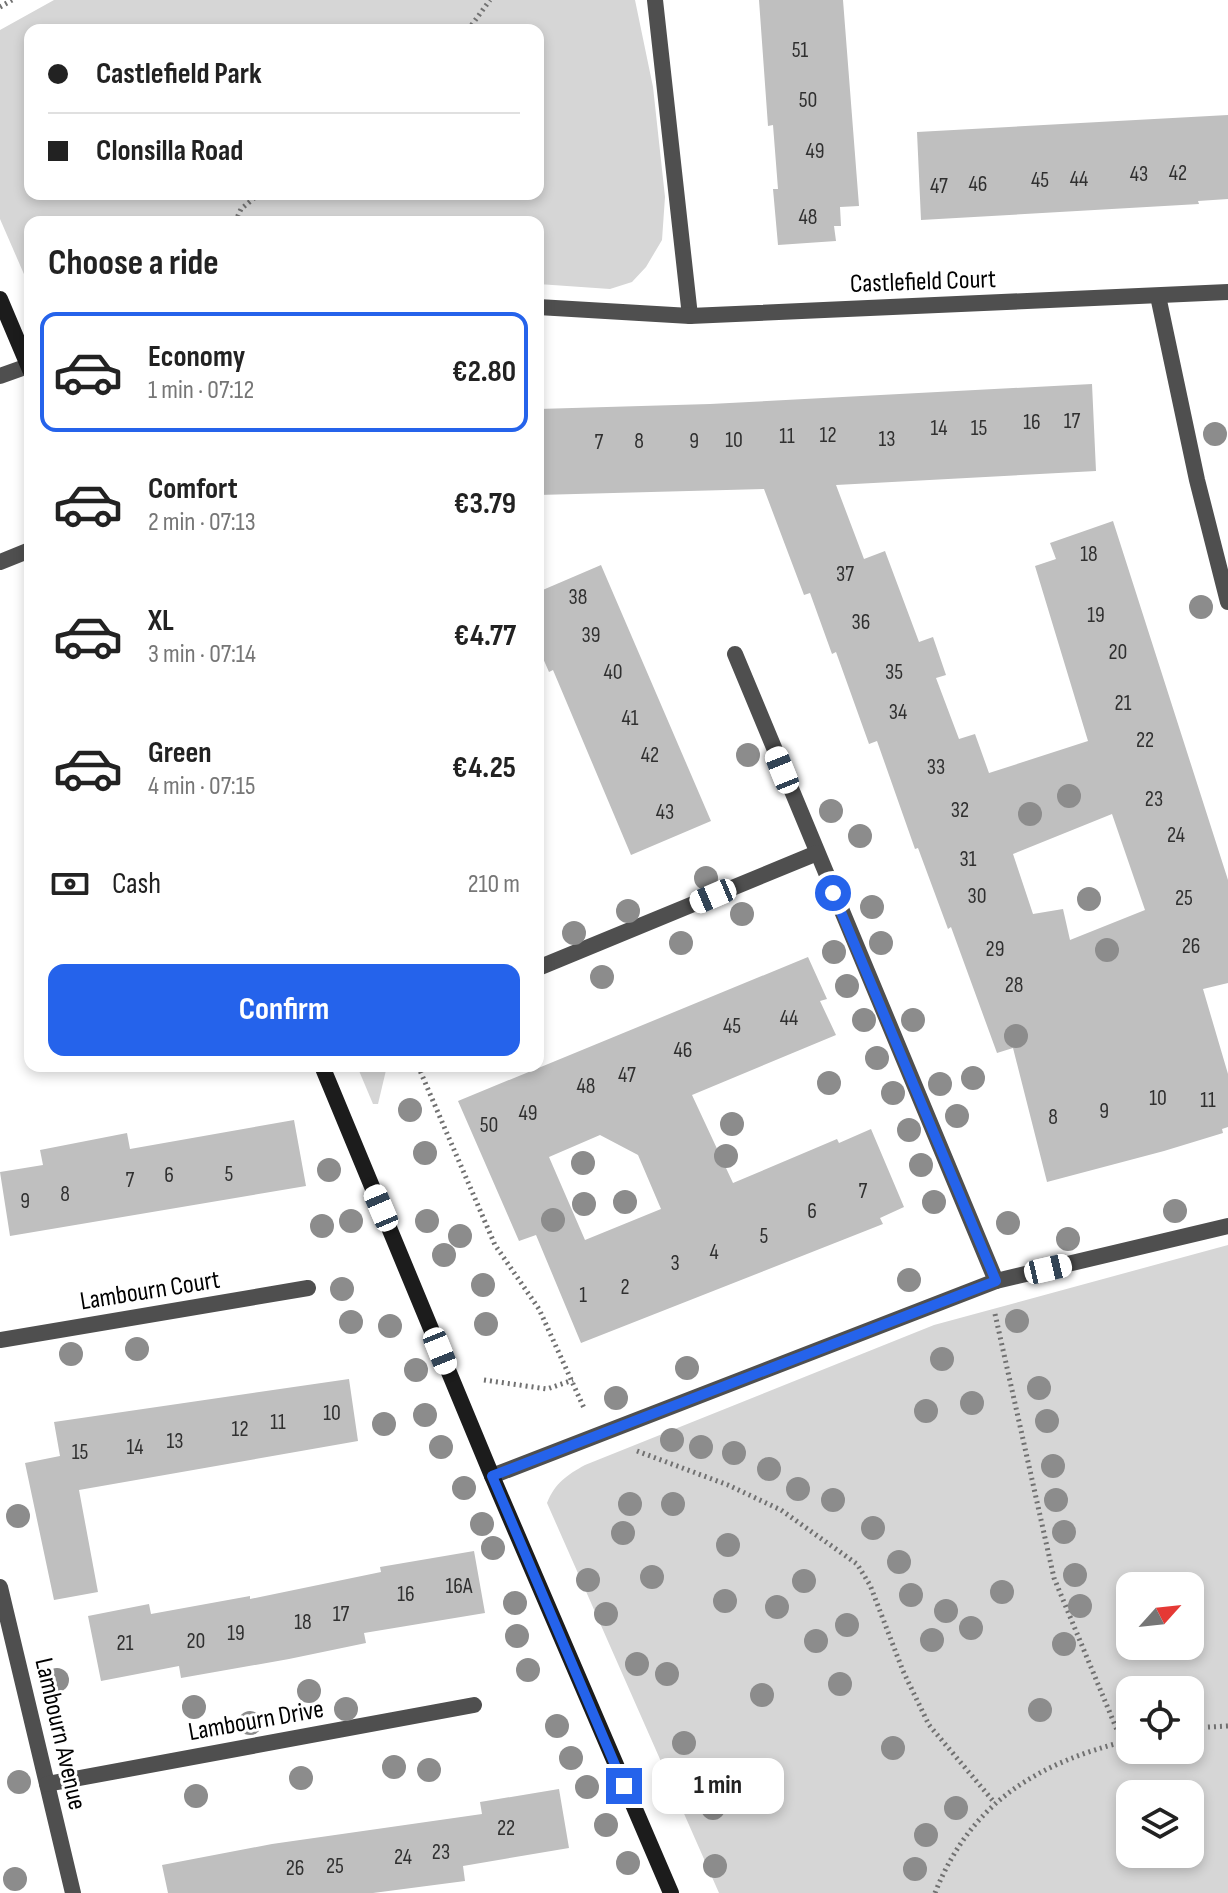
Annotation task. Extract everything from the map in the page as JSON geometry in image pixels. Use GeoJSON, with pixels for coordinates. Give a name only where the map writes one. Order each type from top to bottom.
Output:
{"type":"FeatureCollection","features":[{"type":"Feature","properties":{"kind":"main road"},"geometry":{"type":"LineString","coordinates":[[0,299],[24,356]]}},
{"type":"Feature","properties":{"kind":"main road"},"geometry":{"type":"LineString","coordinates":[[324,1072],[492,1476],[671,1893]]}},
{"type":"Feature","properties":{"kind":"street"},"geometry":{"type":"LineString","coordinates":[[655,0],[661,25],[690,316]]}},
{"type":"Feature","properties":{"kind":"street","name":"Castlefield Court"},"geometry":{"type":"LineString","coordinates":[[544,307],[690,316],[1228,292]]}},
{"type":"Feature","properties":{"kind":"street"},"geometry":{"type":"LineString","coordinates":[[1158,296],[1197,480],[1228,602]]}},
{"type":"Feature","properties":{"kind":"street"},"geometry":{"type":"LineString","coordinates":[[0,376],[24,369]]}},
{"type":"Feature","properties":{"kind":"street"},"geometry":{"type":"LineString","coordinates":[[0,562],[24,552]]}},
{"type":"Feature","properties":{"kind":"street"},"geometry":{"type":"LineString","coordinates":[[735,654],[996,1281]]}},
{"type":"Feature","properties":{"kind":"street"},"geometry":{"type":"LineString","coordinates":[[544,966],[817,853]]}},
{"type":"Feature","properties":{"kind":"street"},"geometry":{"type":"LineString","coordinates":[[492,1476],[597,1438],[996,1281],[1228,1226]]}},
{"type":"Feature","properties":{"kind":"street","name":"Lambourn Court"},"geometry":{"type":"LineString","coordinates":[[0,1340],[308,1288]]}},
{"type":"Feature","properties":{"kind":"street","name":"Lambourn Avenue"},"geometry":{"type":"LineString","coordinates":[[0,1587],[73,1893]]}},
{"type":"Feature","properties":{"kind":"street","name":"Lambourn Drive"},"geometry":{"type":"LineString","coordinates":[[47,1784],[474,1705]]}},
{"type":"Feature","properties":{"kind":"path"},"geometry":{"type":"LineString","coordinates":[[0,7],[12,0]]}},
{"type":"Feature","properties":{"kind":"path"},"geometry":{"type":"LineString","coordinates":[[472,24],[490,0]]}},
{"type":"Feature","properties":{"kind":"path"},"geometry":{"type":"LineString","coordinates":[[238,216],[252,200]]}},
{"type":"Feature","properties":{"kind":"path"},"geometry":{"type":"LineString","coordinates":[[421,1072],[495,1245],[539,1309],[597,1438],[728,1485],[781,1510],[857,1564],[870,1585],[903,1671],[929,1725],[994,1802]]}},
{"type":"Feature","properties":{"kind":"path"},"geometry":{"type":"LineString","coordinates":[[996,1281],[994,1310],[998,1335],[1054,1578],[1116,1728]]}},
{"type":"Feature","properties":{"kind":"path"},"geometry":{"type":"LineString","coordinates":[[452,1379],[502,1380],[547,1389],[573,1380]]}},
{"type":"Feature","properties":{"kind":"path"},"geometry":{"type":"LineString","coordinates":[[1204,1727],[1228,1726]]}},
{"type":"Feature","properties":{"kind":"path"},"geometry":{"type":"LineString","coordinates":[[935,1893],[957,1846],[994,1802],[1048,1770],[1116,1744]]}},
{"type":"Feature","properties":{"kind":"shaded area"},"geometry":{"type":"Polygon","coordinates":[[[54,0],[635,0],[653,87],[665,197],[662,240],[646,267],[632,282],[610,289],[544,284],[544,216],[24,216],[24,274],[0,219],[0,30],[54,0]]]}},
{"type":"Feature","properties":{"kind":"shaded area"},"geometry":{"type":"Polygon","coordinates":[[[360,1072],[386,1072],[378,1104],[373,1104],[360,1072]]]}},
{"type":"Feature","properties":{"kind":"shaded area"},"geometry":{"type":"Polygon","coordinates":[[[1228,1245],[1228,1893],[719,1893],[547,1503],[562,1480],[585,1465],[934,1325],[1228,1245]]]}},
{"type":"Feature","properties":{"kind":"building"},"geometry":{"type":"Polygon","coordinates":[[[759,0],[843,0],[859,206],[840,207],[841,226],[834,226],[836,241],[778,245],[773,189],[778,189],[773,125],[768,126],[759,0]]]}},
{"type":"Feature","properties":{"kind":"building"},"geometry":{"type":"Polygon","coordinates":[[[1228,115],[1228,199],[1198,201],[1199,204],[921,220],[917,132],[1228,115]]]}},
{"type":"Feature","properties":{"kind":"building"},"geometry":{"type":"Polygon","coordinates":[[[1092,384],[1096,471],[836,485],[864,559],[885,551],[919,642],[933,637],[946,675],[936,678],[959,739],[975,734],[989,773],[1088,741],[1035,566],[1056,559],[1050,543],[1113,521],[1228,880],[1228,983],[1203,989],[1228,1074],[1228,1127],[1222,1129],[1223,1133],[1047,1182],[1013,1048],[997,1053],[951,927],[948,929],[918,848],[915,849],[877,741],[869,744],[836,652],[832,654],[810,593],[804,595],[764,489],[544,495],[544,409],[710,404],[1092,384]],[[1112,814],[1013,854],[1033,914],[1063,909],[1070,940],[1145,910],[1112,814]]]}},
{"type":"Feature","properties":{"kind":"building"},"geometry":{"type":"Polygon","coordinates":[[[601,565],[711,821],[631,855],[553,670],[549,672],[544,661],[544,589],[601,565]]]}},
{"type":"Feature","properties":{"kind":"building"},"geometry":{"type":"Polygon","coordinates":[[[808,957],[827,999],[820,1001],[836,1035],[692,1095],[733,1183],[837,1139],[839,1143],[871,1129],[904,1207],[880,1218],[883,1224],[581,1343],[536,1235],[519,1241],[458,1101],[528,1072],[544,1072],[544,1066],[808,957]],[[600,1135],[549,1157],[585,1240],[661,1209],[638,1155],[600,1135]]]}},
{"type":"Feature","properties":{"kind":"building"},"geometry":{"type":"Polygon","coordinates":[[[294,1120],[306,1186],[10,1236],[0,1172],[43,1165],[40,1150],[127,1133],[130,1149],[294,1120]]]}},
{"type":"Feature","properties":{"kind":"building"},"geometry":{"type":"Polygon","coordinates":[[[349,1379],[358,1441],[79,1490],[98,1592],[54,1600],[25,1463],[60,1456],[54,1422],[349,1379]]]}},
{"type":"Feature","properties":{"kind":"building"},"geometry":{"type":"Polygon","coordinates":[[[474,1551],[485,1613],[364,1633],[366,1643],[289,1659],[181,1678],[179,1666],[101,1681],[88,1616],[149,1604],[151,1614],[250,1596],[250,1599],[381,1572],[380,1567],[474,1551]]]}},
{"type":"Feature","properties":{"kind":"building"},"geometry":{"type":"Polygon","coordinates":[[[559,1789],[569,1848],[463,1866],[465,1881],[373,1893],[168,1893],[162,1865],[272,1844],[482,1814],[480,1802],[559,1789]]]}},
{"type":"Feature","properties":{"kind":"route"},"geometry":{"type":"LineString","coordinates":[[624,1786],[492,1476],[597,1438],[996,1281],[833,893]]}}]}
